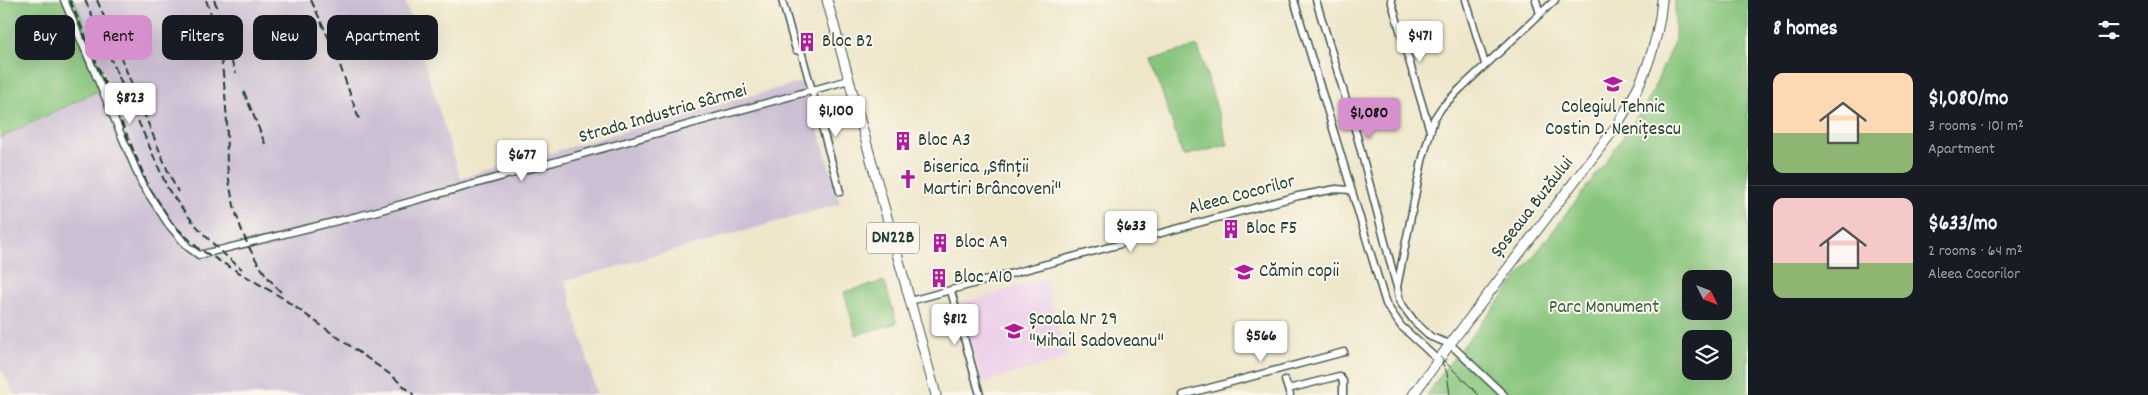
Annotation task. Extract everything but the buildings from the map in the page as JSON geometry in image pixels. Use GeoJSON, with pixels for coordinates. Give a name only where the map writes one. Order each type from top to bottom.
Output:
{"type":"FeatureCollection","features":[{"type":"Feature","properties":{"kind":"main road","name":"DN22B"},"geometry":{"type":"LineString","coordinates":[[827,0],[936,395]]}},
{"type":"Feature","properties":{"kind":"main road","name":"Șoseaua Buzăului"},"geometry":{"type":"LineString","coordinates":[[1413,395],[1616,127],[1635,96],[1650,60],[1662,0]]}},
{"type":"Feature","properties":{"kind":"street","name":"Strada Industria Sârmei"},"geometry":{"type":"LineString","coordinates":[[64,0],[142,184],[165,219],[196,253],[206,254],[370,213],[849,80]]}},
{"type":"Feature","properties":{"kind":"street"},"geometry":{"type":"LineString","coordinates":[[782,0],[796,50],[801,51],[840,192]]}},
{"type":"Feature","properties":{"kind":"street"},"geometry":{"type":"LineString","coordinates":[[1294,0],[1386,304],[1390,313],[1401,326],[1438,360]]}},
{"type":"Feature","properties":{"kind":"street"},"geometry":{"type":"LineString","coordinates":[[1316,0],[1362,154],[1400,302],[1409,316],[1431,337],[1450,344],[1504,395]]}},
{"type":"Feature","properties":{"kind":"street"},"geometry":{"type":"LineString","coordinates":[[1391,0],[1430,131]]}},
{"type":"Feature","properties":{"kind":"street"},"geometry":{"type":"LineString","coordinates":[[1466,0],[1486,64]]}},
{"type":"Feature","properties":{"kind":"street"},"geometry":{"type":"LineString","coordinates":[[1536,0],[1540,14]]}},
{"type":"Feature","properties":{"kind":"street"},"geometry":{"type":"LineString","coordinates":[[1397,287],[1416,188],[1434,119],[1442,107],[1555,0]]}},
{"type":"Feature","properties":{"kind":"street","name":"Aleea Cocorilor"},"geometry":{"type":"LineString","coordinates":[[910,301],[1298,196],[1336,189],[1350,190]]}},
{"type":"Feature","properties":{"kind":"street"},"geometry":{"type":"LineString","coordinates":[[951,291],[980,395]]}},
{"type":"Feature","properties":{"kind":"street"},"geometry":{"type":"LineString","coordinates":[[1183,395],[1344,352]]}},
{"type":"Feature","properties":{"kind":"street"},"geometry":{"type":"LineString","coordinates":[[1285,380],[1289,392],[1339,376],[1343,381],[1343,395]]}},
{"type":"Feature","properties":{"kind":"shaded area"},"geometry":{"type":"Polygon","coordinates":[[[75,0],[405,0],[410,15],[327,15],[327,60],[424,60],[460,178],[800,82],[808,94],[840,204],[566,281],[597,395],[15,395],[0,368],[0,138],[109,85],[99,60],[152,60],[152,15],[85,15],[85,25],[75,0]]]}},
{"type":"Feature","properties":{"kind":"shaded area","name":"Școala Nr 29 \"Mihail Sadoveanu\""},"geometry":{"type":"Polygon","coordinates":[[[1045,279],[1067,359],[982,383],[960,303],[1045,279]]]}},
{"type":"Feature","properties":{"kind":"green space"},"geometry":{"type":"Polygon","coordinates":[[[0,0],[75,0],[85,26],[85,60],[98,60],[106,87],[0,138],[0,0]]]}},
{"type":"Feature","properties":{"kind":"green space","name":"Parc Monument"},"geometry":{"type":"Polygon","coordinates":[[[1675,0],[1748,0],[1748,395],[1427,395],[1444,370],[1605,163],[1650,97],[1675,39],[1675,0]]]}},
{"type":"Feature","properties":{"kind":"green space"},"geometry":{"type":"Polygon","coordinates":[[[1198,46],[1228,145],[1183,156],[1151,59],[1198,46]]]}},
{"type":"Feature","properties":{"kind":"green space"},"geometry":{"type":"Polygon","coordinates":[[[884,281],[897,323],[856,335],[844,292],[884,281]]]}},
{"type":"Feature","properties":{"kind":"tram line"},"geometry":{"type":"LineString","coordinates":[[1440,357],[1479,395]]}},
{"type":"Feature","properties":{"kind":"tram line"},"geometry":{"type":"LineString","coordinates":[[1442,362],[1447,373],[1450,395]]}},
{"type":"Feature","properties":{"kind":"railway"},"geometry":{"type":"LineString","coordinates":[[70,0],[148,185],[172,223],[199,249],[281,297],[391,375],[414,395]]}},
{"type":"Feature","properties":{"kind":"railway"},"geometry":{"type":"LineString","coordinates":[[85,0],[168,189],[202,232],[221,252],[242,269]]}},
{"type":"Feature","properties":{"kind":"railway"},"geometry":{"type":"LineString","coordinates":[[97,0],[178,192]]}},
{"type":"Feature","properties":{"kind":"railway"},"geometry":{"type":"LineString","coordinates":[[206,0],[218,40],[224,81],[227,115],[227,162],[232,198],[250,250],[270,280],[282,293]]}},
{"type":"Feature","properties":{"kind":"railway"},"geometry":{"type":"LineString","coordinates":[[214,0],[219,11]]}},
{"type":"Feature","properties":{"kind":"railway"},"geometry":{"type":"LineString","coordinates":[[311,0],[336,54],[360,122]]}},
{"type":"Feature","properties":{"kind":"railway"},"geometry":{"type":"LineString","coordinates":[[231,60],[236,73]]}},
{"type":"Feature","properties":{"kind":"railway"},"geometry":{"type":"LineString","coordinates":[[244,92],[266,146]]}},
{"type":"Feature","properties":{"kind":"place","name":"Bloc B2"},"geometry":{"type":"Point","coordinates":[807,42]}},
{"type":"Feature","properties":{"kind":"place","name":"Colegiul Tehnic Costin D. Nenițescu"},"geometry":{"type":"Point","coordinates":[1613,84]}},
{"type":"Feature","properties":{"kind":"place","name":"Bloc A3"},"geometry":{"type":"Point","coordinates":[903,141]}},
{"type":"Feature","properties":{"kind":"place","name":"Biserica „Sfinții Martiri Brâncoveni\""},"geometry":{"type":"Point","coordinates":[908,179]}},
{"type":"Feature","properties":{"kind":"place","name":"Bloc F5"},"geometry":{"type":"Point","coordinates":[1231,229]}},
{"type":"Feature","properties":{"kind":"place","name":"Bloc A9"},"geometry":{"type":"Point","coordinates":[940,243]}},
{"type":"Feature","properties":{"kind":"place","name":"Cămin copii"},"geometry":{"type":"Point","coordinates":[1244,272]}},
{"type":"Feature","properties":{"kind":"place","name":"Bloc A10"},"geometry":{"type":"Point","coordinates":[939,278]}},
{"type":"Feature","properties":{"kind":"place","name":"Școala Nr 29 \"Mihail Sadoveanu\""},"geometry":{"type":"Point","coordinates":[1014,331]}}]}
